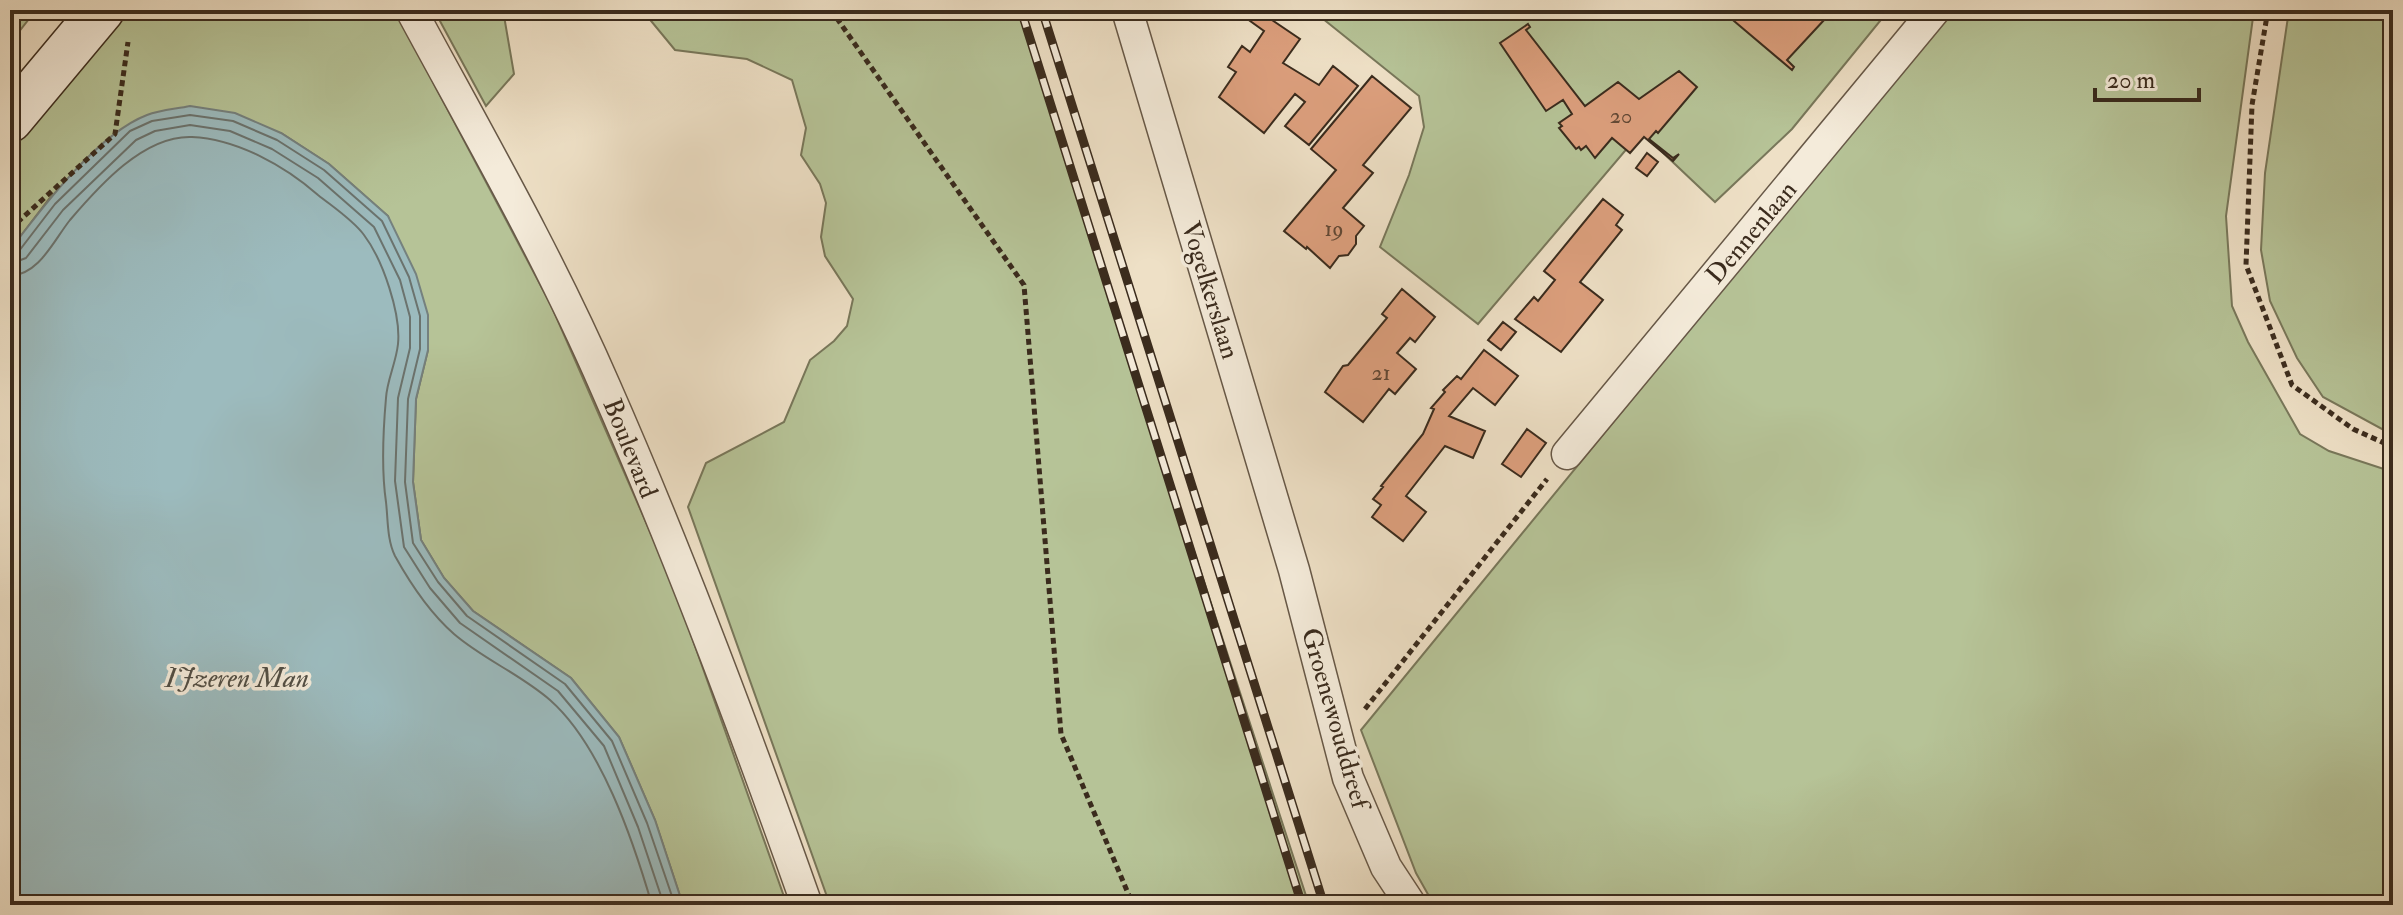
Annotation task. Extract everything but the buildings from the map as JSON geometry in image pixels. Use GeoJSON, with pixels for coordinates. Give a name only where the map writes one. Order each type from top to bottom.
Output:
{"type":"FeatureCollection","features":[{"type":"Feature","properties":{"kind":"main road"},"geometry":{"type":"LineString","coordinates":[[10,120],[116,22]]}},
{"type":"Feature","properties":{"kind":"street","name":"Boulevard"},"geometry":{"type":"LineString","coordinates":[[411,10],[545,262],[605,385],[730,690],[807,905]]}},
{"type":"Feature","properties":{"kind":"street","name":"Vogelkerslaan"},"geometry":{"type":"LineString","coordinates":[[1127,10],[1294,570]]}},
{"type":"Feature","properties":{"kind":"street","name":"Dennenlaan"},"geometry":{"type":"LineString","coordinates":[[1567,454],[1935,10]]}},
{"type":"Feature","properties":{"kind":"street","name":"Groenewouddreef"},"geometry":{"type":"LineString","coordinates":[[1294,570],[1348,778],[1386,867],[1411,905]]}},
{"type":"Feature","properties":{"kind":"path"},"geometry":{"type":"LineString","coordinates":[[831,10],[1024,285],[1061,734],[1133,905]]}},
{"type":"Feature","properties":{"kind":"path"},"geometry":{"type":"LineString","coordinates":[[2268,10],[2252,105],[2246,265],[2292,385],[2353,429],[2393,447]]}},
{"type":"Feature","properties":{"kind":"path"},"geometry":{"type":"LineString","coordinates":[[10,229],[115,134],[116,22]]}},
{"type":"Feature","properties":{"kind":"path"},"geometry":{"type":"LineString","coordinates":[[1339,741],[1567,454]]}},
{"type":"Feature","properties":{"kind":"green space"},"geometry":{"type":"Polygon","coordinates":[[[10,10],[36,10],[10,43],[10,10]]]}},
{"type":"Feature","properties":{"kind":"green space"},"geometry":{"type":"Polygon","coordinates":[[[121,10],[395,10],[551,305],[673,584],[787,905],[683,905],[655,820],[619,737],[571,678],[473,611],[444,578],[421,540],[413,482],[416,399],[428,350],[388,216],[329,164],[281,133],[95,152],[49,199],[10,250],[10,143],[121,10]]]}},
{"type":"Feature","properties":{"kind":"green space"},"geometry":{"type":"Polygon","coordinates":[[[434,10],[503,10],[514,74],[486,106],[434,10]]]}},
{"type":"Feature","properties":{"kind":"green space"},"geometry":{"type":"Polygon","coordinates":[[[642,10],[1024,10],[1120,323],[1309,905],[830,905],[688,507],[706,463],[784,422],[810,360],[847,326],[853,299],[825,256],[821,237],[826,203],[820,184],[801,155],[806,128],[792,80],[747,59],[675,50],[642,10]]]}},
{"type":"Feature","properties":{"kind":"green space"},"geometry":{"type":"Polygon","coordinates":[[[1312,10],[1889,10],[1792,129],[1715,202],[1641,132],[1478,324],[1380,247],[1409,175],[1424,127],[1419,96],[1312,10]]]}},
{"type":"Feature","properties":{"kind":"green space"},"geometry":{"type":"Polygon","coordinates":[[[1951,10],[2254,10],[2226,216],[2232,306],[2248,342],[2300,434],[2329,451],[2393,472],[2393,905],[1434,905],[1416,873],[1361,730],[1951,10]]]}},
{"type":"Feature","properties":{"kind":"green space"},"geometry":{"type":"Polygon","coordinates":[[[2289,10],[2393,10],[2393,435],[2323,397],[2297,358],[2270,301],[2261,250],[2265,173],[2289,10]]]}},
{"type":"Feature","properties":{"kind":"water","name":"IJzeren Man"},"geometry":{"type":"Polygon","coordinates":[[[190,106],[235,113],[281,133],[329,164],[388,216],[416,274],[428,315],[428,350],[416,399],[413,482],[421,540],[444,578],[473,611],[571,678],[619,737],[655,820],[683,905],[10,905],[10,250],[72,174],[109,138],[147,115],[190,106]]]}},
{"type":"Feature","properties":{"kind":"railway"},"geometry":{"type":"LineString","coordinates":[[1021,10],[1302,905]]}},
{"type":"Feature","properties":{"kind":"railway"},"geometry":{"type":"LineString","coordinates":[[1042,10],[1324,905]]}}]}
